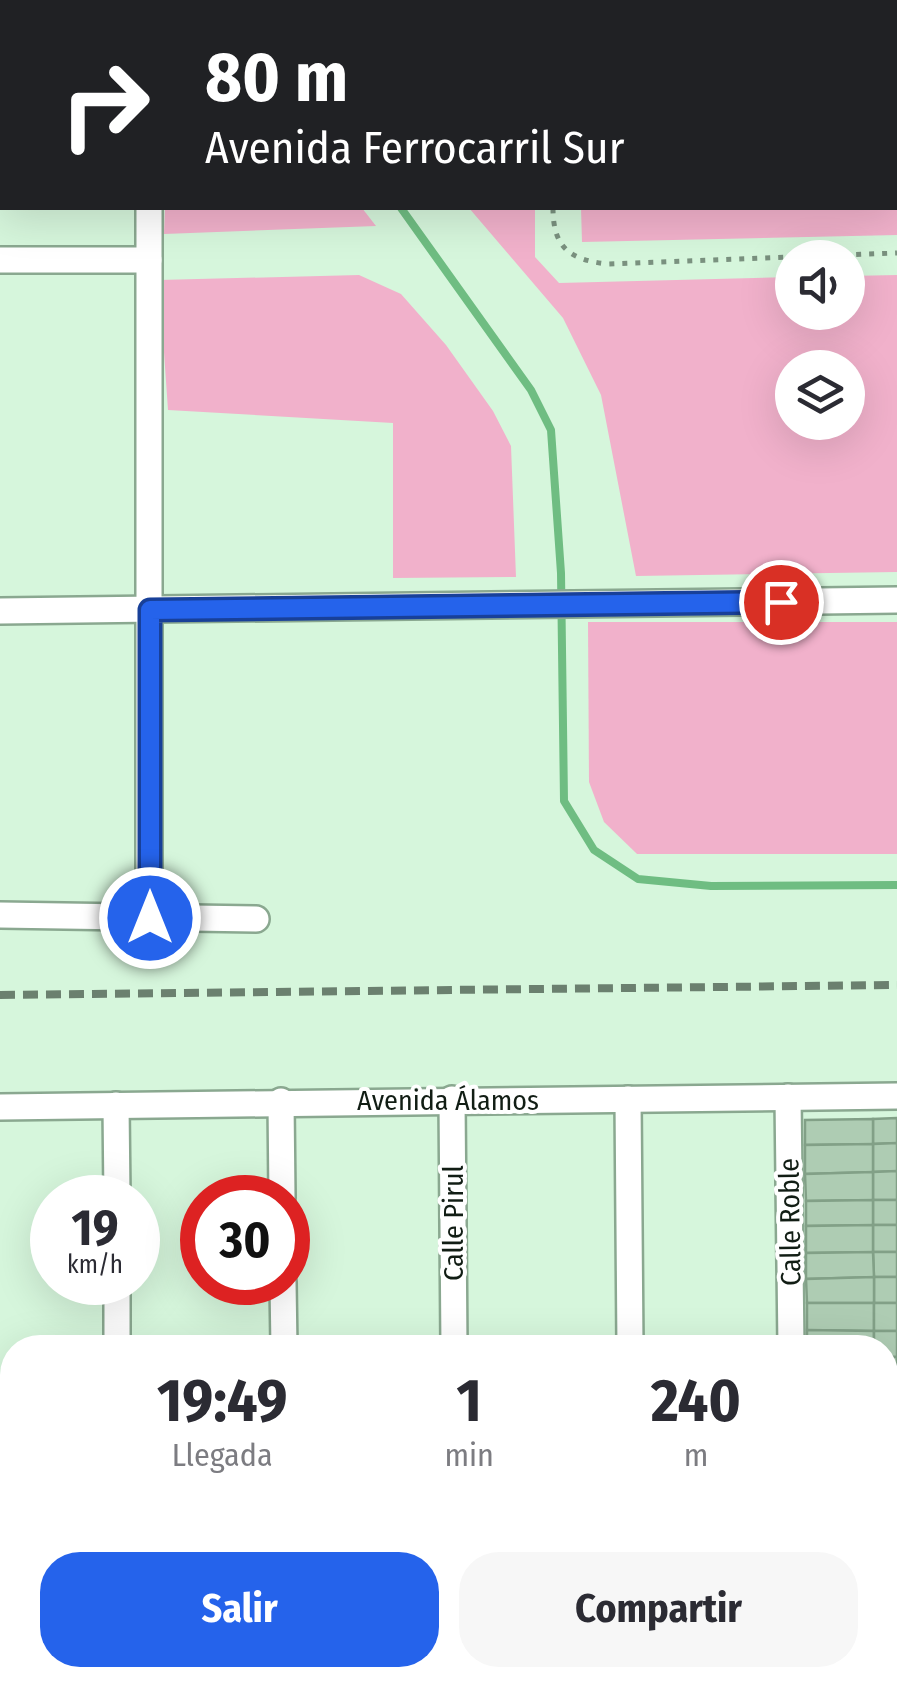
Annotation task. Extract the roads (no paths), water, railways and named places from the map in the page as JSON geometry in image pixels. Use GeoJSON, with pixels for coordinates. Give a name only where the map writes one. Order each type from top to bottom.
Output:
{"type":"FeatureCollection","features":[{"type":"Feature","properties":{"kind":"street"},"geometry":{"type":"LineString","coordinates":[[149,210],[150,918]]}},
{"type":"Feature","properties":{"kind":"street"},"geometry":{"type":"LineString","coordinates":[[0,260],[149,260]]}},
{"type":"Feature","properties":{"kind":"street"},"geometry":{"type":"LineString","coordinates":[[0,610],[897,600]]}},
{"type":"Feature","properties":{"kind":"street"},"geometry":{"type":"LineString","coordinates":[[0,915],[256,920]]}},
{"type":"Feature","properties":{"kind":"street","name":"Avenida Álamos"},"geometry":{"type":"LineString","coordinates":[[0,1106],[897,1096]]}},
{"type":"Feature","properties":{"kind":"street","name":"Calle Roble"},"geometry":{"type":"LineString","coordinates":[[788,1097],[791,1335]]}},
{"type":"Feature","properties":{"kind":"street","name":"Calle Pirul"},"geometry":{"type":"LineString","coordinates":[[452,1098],[454,1335]]}},
{"type":"Feature","properties":{"kind":"street"},"geometry":{"type":"LineString","coordinates":[[628,1099],[630,1335]]}},
{"type":"Feature","properties":{"kind":"street"},"geometry":{"type":"LineString","coordinates":[[280,1101],[282,1175]]}},
{"type":"Feature","properties":{"kind":"street"},"geometry":{"type":"LineString","coordinates":[[116,1105],[116,1175]]}},
{"type":"Feature","properties":{"kind":"street"},"geometry":{"type":"LineString","coordinates":[[117,1305],[117,1335]]}},
{"type":"Feature","properties":{"kind":"street"},"geometry":{"type":"LineString","coordinates":[[283,1305],[284,1335]]}},
{"type":"Feature","properties":{"kind":"waterway"},"geometry":{"type":"LineString","coordinates":[[402,210],[531,390],[551,430],[561,573],[564,801],[594,850],[638,879],[711,886],[897,885]]}},
{"type":"Feature","properties":{"kind":"railway"},"geometry":{"type":"LineString","coordinates":[[0,995],[897,985]]}}]}
